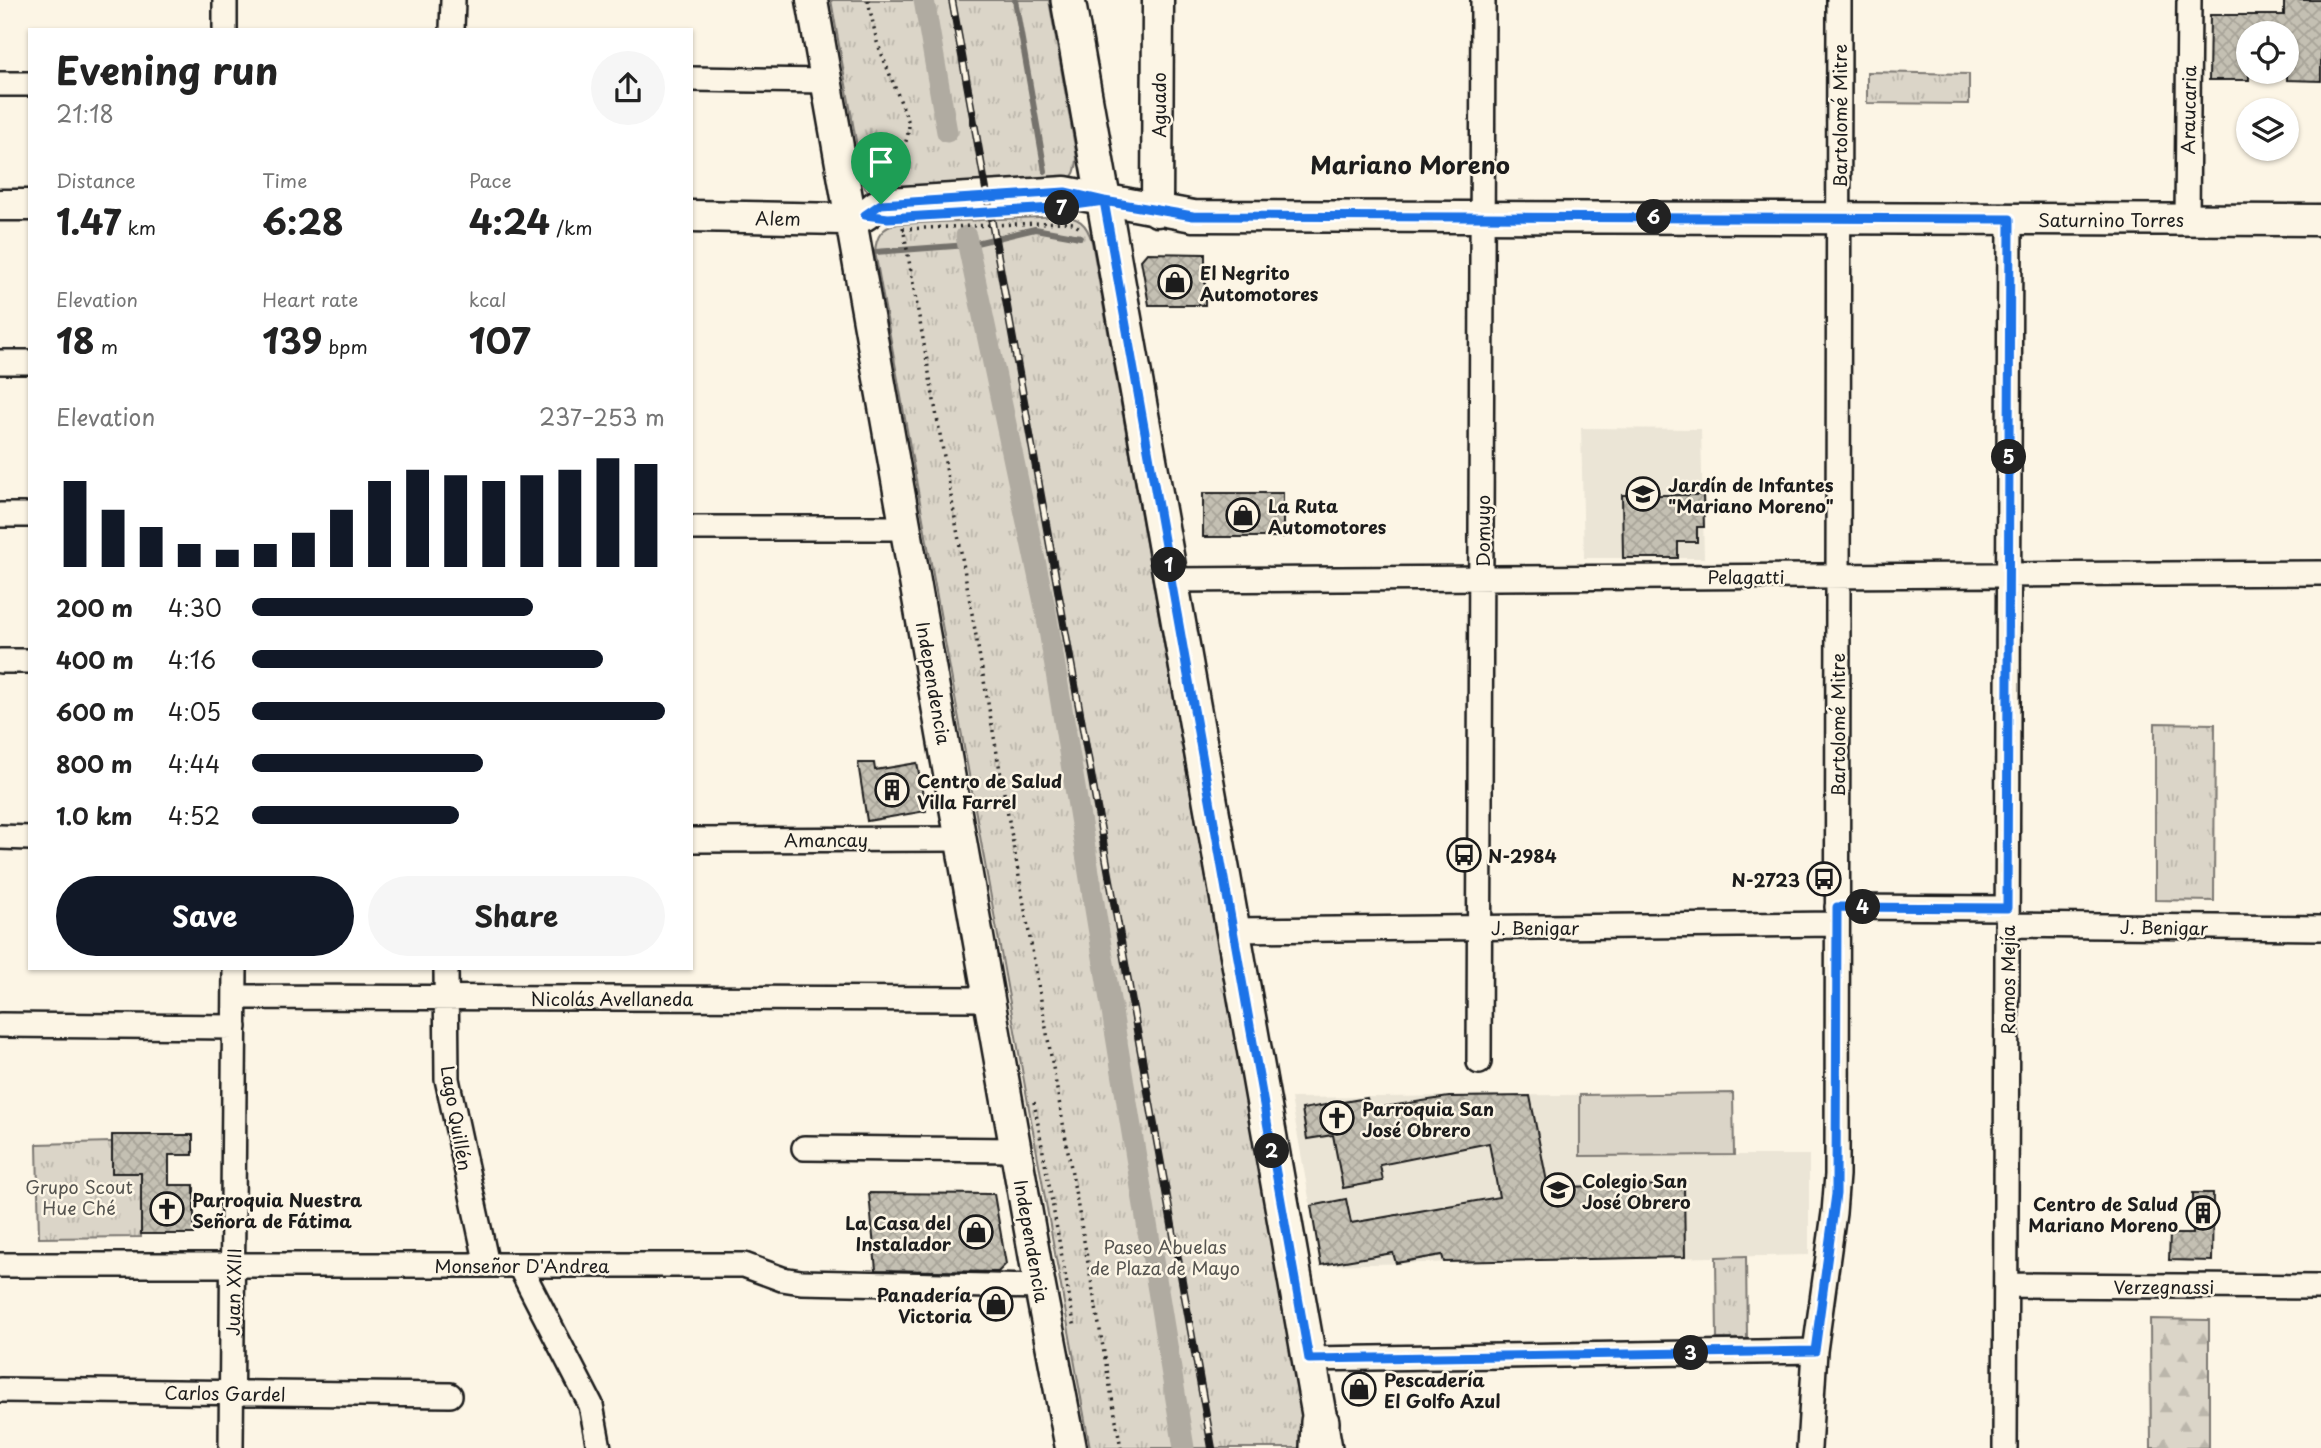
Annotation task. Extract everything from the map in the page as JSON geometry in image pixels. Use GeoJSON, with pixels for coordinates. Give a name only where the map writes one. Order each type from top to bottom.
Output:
{"type":"FeatureCollection","features":[{"type":"Feature","properties":{"kind":"main road"},"geometry":{"type":"LineString","coordinates":[[1068,0],[1321,1439]]}},
{"type":"Feature","properties":{"kind":"street"},"geometry":{"type":"LineString","coordinates":[[225,0],[225,28]]}},
{"type":"Feature","properties":{"kind":"street"},"geometry":{"type":"LineString","coordinates":[[452,28],[453,0]]}},
{"type":"Feature","properties":{"kind":"street","name":"Independencia"},"geometry":{"type":"LineString","coordinates":[[812,0],[827,81],[858,216],[906,528],[1071,1448]]}},
{"type":"Feature","properties":{"kind":"street","name":"Aguado"},"geometry":{"type":"LineString","coordinates":[[1157,211],[1158,0]]}},
{"type":"Feature","properties":{"kind":"street","name":"Domuyo"},"geometry":{"type":"LineString","coordinates":[[1479,1062],[1483,0]]}},
{"type":"Feature","properties":{"kind":"street","name":"Bartolomé Mitre"},"geometry":{"type":"LineString","coordinates":[[1809,1448],[1815,1351],[1836,1194],[1839,0]]}},
{"type":"Feature","properties":{"kind":"street","name":"Araucaria"},"geometry":{"type":"LineString","coordinates":[[2187,219],[2189,0]]}},
{"type":"Feature","properties":{"kind":"street"},"geometry":{"type":"LineString","coordinates":[[693,79],[827,81]]}},
{"type":"Feature","properties":{"kind":"street"},"geometry":{"type":"LineString","coordinates":[[0,84],[28,84]]}},
{"type":"Feature","properties":{"kind":"street","name":"Saturnino Torres"},"geometry":{"type":"LineString","coordinates":[[1104,201],[1193,216],[2321,220]]}},
{"type":"Feature","properties":{"kind":"street","name":"Alem"},"geometry":{"type":"LineString","coordinates":[[693,216],[888,218],[1053,208],[1104,201]]}},
{"type":"Feature","properties":{"kind":"street"},"geometry":{"type":"LineString","coordinates":[[0,205],[28,205]]}},
{"type":"Feature","properties":{"kind":"street","name":"Ramos Mejía"},"geometry":{"type":"LineString","coordinates":[[2006,1448],[2010,219]]}},
{"type":"Feature","properties":{"kind":"street"},"geometry":{"type":"LineString","coordinates":[[0,362],[28,362]]}},
{"type":"Feature","properties":{"kind":"street"},"geometry":{"type":"LineString","coordinates":[[0,515],[28,515]]}},
{"type":"Feature","properties":{"kind":"street"},"geometry":{"type":"LineString","coordinates":[[693,528],[906,528]]}},
{"type":"Feature","properties":{"kind":"street","name":"Pelagatti"},"geometry":{"type":"LineString","coordinates":[[1172,580],[2321,573]]}},
{"type":"Feature","properties":{"kind":"street"},"geometry":{"type":"LineString","coordinates":[[0,661],[28,662]]}},
{"type":"Feature","properties":{"kind":"street"},"geometry":{"type":"LineString","coordinates":[[0,837],[28,838]]}},
{"type":"Feature","properties":{"kind":"street","name":"Amancay"},"geometry":{"type":"LineString","coordinates":[[693,840],[961,839]]}},
{"type":"Feature","properties":{"kind":"street","name":"J. Benigar"},"geometry":{"type":"LineString","coordinates":[[1233,930],[1480,928],[1837,916],[2007,916],[2321,928]]}},
{"type":"Feature","properties":{"kind":"street","name":"Juan XXIII"},"geometry":{"type":"LineString","coordinates":[[231,1448],[235,970]]}},
{"type":"Feature","properties":{"kind":"street","name":"Lago Quillén"},"geometry":{"type":"LineString","coordinates":[[446,970],[447,1079],[487,1265]]}},
{"type":"Feature","properties":{"kind":"street","name":"Nicolás Avellaneda"},"geometry":{"type":"LineString","coordinates":[[235,997],[990,999]]}},
{"type":"Feature","properties":{"kind":"street"},"geometry":{"type":"LineString","coordinates":[[0,1025],[235,1027]]}},
{"type":"Feature","properties":{"kind":"street"},"geometry":{"type":"LineString","coordinates":[[804,1148],[1016,1150]]}},
{"type":"Feature","properties":{"kind":"street","name":"Monseñor D'Andrea"},"geometry":{"type":"LineString","coordinates":[[0,1265],[744,1265],[782,1279],[802,1282],[1040,1287]]}},
{"type":"Feature","properties":{"kind":"street"},"geometry":{"type":"LineString","coordinates":[[519,1265],[591,1405],[599,1448]]}},
{"type":"Feature","properties":{"kind":"street","name":"Verzegnassi"},"geometry":{"type":"LineString","coordinates":[[2006,1285],[2321,1287]]}},
{"type":"Feature","properties":{"kind":"street"},"geometry":{"type":"LineString","coordinates":[[1309,1359],[1815,1351]]}},
{"type":"Feature","properties":{"kind":"street","name":"Carlos Gardel"},"geometry":{"type":"LineString","coordinates":[[0,1390],[450,1395]]}},
{"type":"Feature","properties":{"kind":"path"},"geometry":{"type":"LineString","coordinates":[[868,0],[874,33],[909,124],[908,136],[896,167],[897,187]]}},
{"type":"Feature","properties":{"kind":"path"},"geometry":{"type":"LineString","coordinates":[[1084,234],[1078,225],[1068,222],[903,226],[1121,1448]]}},
{"type":"Feature","properties":{"kind":"shaded area","name":"Jardín de Infantes \"Mariano Moreno\""},"geometry":{"type":"Polygon","coordinates":[[[1581,428],[1701,429],[1704,558],[1584,558],[1581,428]]]}},
{"type":"Feature","properties":{"kind":"shaded area","name":"Colegio San José Obrero"},"geometry":{"type":"Polygon","coordinates":[[[1733,1093],[1734,1155],[1809,1155],[1809,1255],[1321,1265],[1291,1098],[1733,1093]]]}},
{"type":"Feature","properties":{"kind":"green space"},"geometry":{"type":"Polygon","coordinates":[[[831,0],[1049,0],[1077,158],[1072,177],[1067,182],[873,196],[865,188],[862,175],[831,0]]]}},
{"type":"Feature","properties":{"kind":"green space"},"geometry":{"type":"Polygon","coordinates":[[[1867,72],[1969,74],[1969,104],[1867,103],[1867,72]]]}},
{"type":"Feature","properties":{"kind":"green space","name":"Paseo Abuelas de Plaza de Mayo"},"geometry":{"type":"Polygon","coordinates":[[[1071,217],[1081,222],[1092,242],[1308,1448],[1090,1448],[875,252],[881,233],[898,224],[1071,217]]]}},
{"type":"Feature","properties":{"kind":"green space"},"geometry":{"type":"Polygon","coordinates":[[[2155,723],[2215,724],[2214,901],[2155,900],[2155,723]]]}},
{"type":"Feature","properties":{"kind":"green space"},"geometry":{"type":"Polygon","coordinates":[[[1733,1093],[1734,1155],[1580,1156],[1580,1095],[1733,1093]]]}},
{"type":"Feature","properties":{"kind":"green space","name":"Grupo Scout Hue Ché"},"geometry":{"type":"Polygon","coordinates":[[[112,1142],[141,1173],[141,1237],[39,1238],[37,1144],[112,1142]]]}},
{"type":"Feature","properties":{"kind":"green space"},"geometry":{"type":"Polygon","coordinates":[[[1746,1256],[1747,1339],[1717,1339],[1716,1257],[1746,1256]]]}},
{"type":"Feature","properties":{"kind":"green space"},"geometry":{"type":"Polygon","coordinates":[[[2150,1319],[2209,1320],[2209,1448],[2151,1448],[2150,1319]]]}},
{"type":"Feature","properties":{"kind":"building"},"geometry":{"type":"Polygon","coordinates":[[[2284,0],[2321,0],[2321,81],[2299,80],[2299,21],[2236,21],[2236,80],[2209,80],[2210,15],[2284,15],[2284,0]]]}},
{"type":"Feature","properties":{"kind":"building","name":"El Negrito Automotores"},"geometry":{"type":"Polygon","coordinates":[[[1147,253],[1205,254],[1205,305],[1149,305],[1141,260],[1147,253]]]}},
{"type":"Feature","properties":{"kind":"building","name":"La Ruta Automotores"},"geometry":{"type":"Polygon","coordinates":[[[1203,493],[1283,493],[1283,537],[1203,537],[1203,493]]]}},
{"type":"Feature","properties":{"kind":"building"},"geometry":{"type":"Polygon","coordinates":[[[1622,495],[1703,495],[1704,527],[1697,527],[1697,542],[1678,542],[1678,558],[1623,558],[1622,495]]]}},
{"type":"Feature","properties":{"kind":"building","name":"Centro de Salud Villa Farrel"},"geometry":{"type":"Polygon","coordinates":[[[858,763],[874,763],[875,770],[917,763],[926,811],[867,821],[858,763]]]}},
{"type":"Feature","properties":{"kind":"building"},"geometry":{"type":"Polygon","coordinates":[[[1530,1096],[1548,1187],[1684,1185],[1685,1257],[1444,1262],[1442,1255],[1396,1263],[1393,1253],[1321,1265],[1311,1206],[1346,1199],[1351,1223],[1499,1197],[1489,1143],[1380,1165],[1383,1181],[1343,1188],[1333,1135],[1307,1139],[1302,1109],[1367,1098],[1370,1109],[1449,1097],[1530,1096]]]}},
{"type":"Feature","properties":{"kind":"building","name":"Parroquia Nuestra Señora de Fátima"},"geometry":{"type":"Polygon","coordinates":[[[112,1135],[193,1135],[193,1155],[169,1155],[169,1185],[194,1185],[194,1234],[141,1234],[141,1173],[112,1173],[112,1135]]]}},
{"type":"Feature","properties":{"kind":"building","name":"La Casa del Instalador"},"geometry":{"type":"Polygon","coordinates":[[[869,1193],[994,1194],[1006,1264],[998,1272],[876,1270],[869,1193]]]}},
{"type":"Feature","properties":{"kind":"building","name":"Centro de Salud Mariano Moreno"},"geometry":{"type":"Polygon","coordinates":[[[2193,1193],[2213,1193],[2212,1261],[2169,1260],[2170,1234],[2193,1234],[2193,1193]]]}},
{"type":"Feature","properties":{"kind":"waterway"},"geometry":{"type":"LineString","coordinates":[[924,0],[947,132]]}},
{"type":"Feature","properties":{"kind":"waterway"},"geometry":{"type":"LineString","coordinates":[[1015,0],[1045,171]]}},
{"type":"Feature","properties":{"kind":"waterway"},"geometry":{"type":"LineString","coordinates":[[875,252],[968,245],[1035,229],[1080,237]]}},
{"type":"Feature","properties":{"kind":"waterway"},"geometry":{"type":"LineString","coordinates":[[966,236],[1046,612],[1184,1448]]}},
{"type":"Feature","properties":{"kind":"railway"},"geometry":{"type":"LineString","coordinates":[[952,0],[1212,1448]]}},
{"type":"Feature","properties":{"kind":"place","name":"El Negrito Automotores"},"geometry":{"type":"Point","coordinates":[1175,282]}},
{"type":"Feature","properties":{"kind":"place","name":"Jardín de Infantes \"Mariano Moreno\""},"geometry":{"type":"Point","coordinates":[1643,494]}},
{"type":"Feature","properties":{"kind":"place","name":"La Ruta Automotores"},"geometry":{"type":"Point","coordinates":[1243,515]}},
{"type":"Feature","properties":{"kind":"place","name":"Centro de Salud Villa Farrel"},"geometry":{"type":"Point","coordinates":[892,790]}},
{"type":"Feature","properties":{"kind":"place","name":"N-2984"},"geometry":{"type":"Point","coordinates":[1464,855]}},
{"type":"Feature","properties":{"kind":"place","name":"N-2723"},"geometry":{"type":"Point","coordinates":[1824,879]}},
{"type":"Feature","properties":{"kind":"place","name":"Parroquia San José Obrero"},"geometry":{"type":"Point","coordinates":[1337,1118]}},
{"type":"Feature","properties":{"kind":"place","name":"Colegio San José Obrero"},"geometry":{"type":"Point","coordinates":[1558,1190]}},
{"type":"Feature","properties":{"kind":"place","name":"Parroquia Nuestra Señora de Fátima"},"geometry":{"type":"Point","coordinates":[167,1209]}},
{"type":"Feature","properties":{"kind":"place","name":"Centro de Salud Mariano Moreno"},"geometry":{"type":"Point","coordinates":[2203,1213]}},
{"type":"Feature","properties":{"kind":"place","name":"La Casa del Instalador"},"geometry":{"type":"Point","coordinates":[976,1232]}},
{"type":"Feature","properties":{"kind":"place","name":"Panadería Victoria"},"geometry":{"type":"Point","coordinates":[996,1304]}},
{"type":"Feature","properties":{"kind":"place","name":"Pescadería El Golfo Azul"},"geometry":{"type":"Point","coordinates":[1359,1389]}},
{"type":"Feature","properties":{"kind":"district","name":"Mariano Moreno"},"geometry":{"type":"Point","coordinates":[1410,164]}},
{"type":"Feature","properties":{"kind":"route"},"geometry":{"type":"LineString","coordinates":[[881,204],[865,215],[888,218],[1053,208],[1104,201],[1193,216],[2010,219],[2007,908],[1837,907],[1837,1175],[1815,1351],[1309,1359],[1104,201],[1065,192],[881,204]]}}]}
